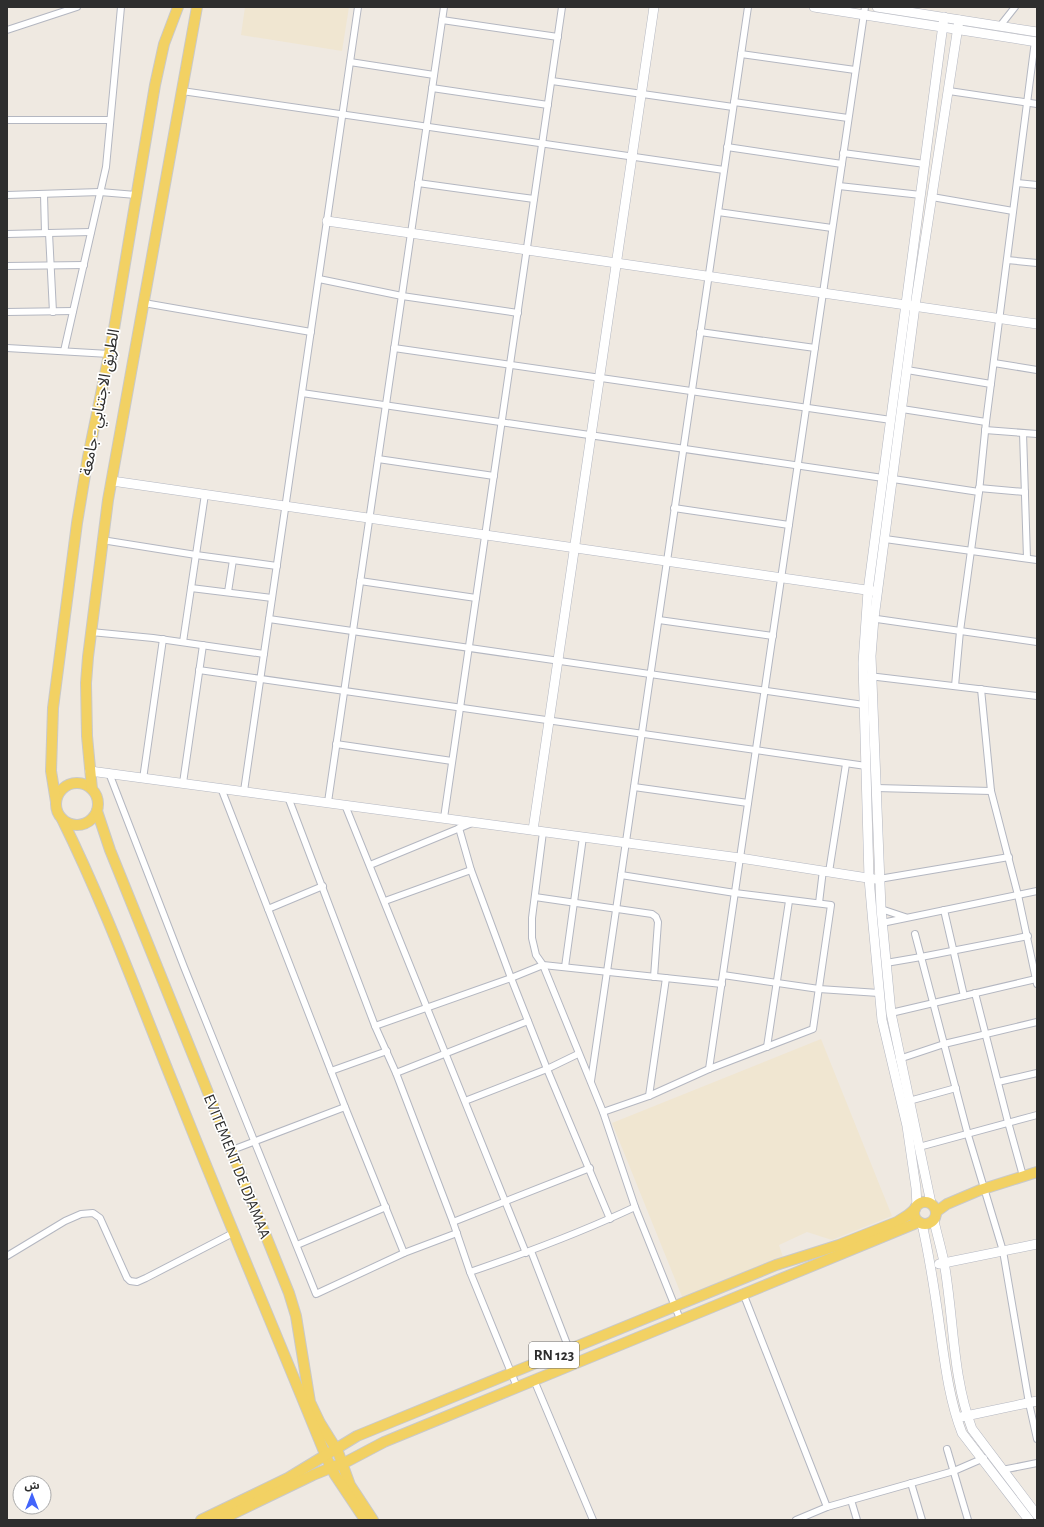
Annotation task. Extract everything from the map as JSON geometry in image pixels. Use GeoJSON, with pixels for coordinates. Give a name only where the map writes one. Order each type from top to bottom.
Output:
{"type":"FeatureCollection","features":[{"type":"Feature","properties":{"kind":"main road","name":"الطريق الاجتنابي - جامعة"},"geometry":{"type":"LineString","coordinates":[[56,802],[51,771],[56,682],[82,490],[109,354],[154,85],[164,44],[178,7]]}},
{"type":"Feature","properties":{"kind":"main road","name":"الطريق الاجتنابي - جامعة"},"geometry":{"type":"LineString","coordinates":[[92,789],[86,710],[88,658],[102,540],[197,7]]}},
{"type":"Feature","properties":{"kind":"main road"},"geometry":{"type":"LineString","coordinates":[[538,831],[558,661],[654,7]]}},
{"type":"Feature","properties":{"kind":"main road"},"geometry":{"type":"LineString","coordinates":[[814,7],[864,11],[943,22],[1036,41]]}},
{"type":"Feature","properties":{"kind":"main road"},"geometry":{"type":"LineString","coordinates":[[877,7],[908,9],[943,22]]}},
{"type":"Feature","properties":{"kind":"main road"},"geometry":{"type":"LineString","coordinates":[[870,618],[878,592],[894,479],[907,370],[921,195],[943,22]]}},
{"type":"Feature","properties":{"kind":"main road"},"geometry":{"type":"LineString","coordinates":[[958,25],[1000,26],[1037,32]]}},
{"type":"Feature","properties":{"kind":"main road"},"geometry":{"type":"LineString","coordinates":[[958,25],[932,197],[891,420],[868,591],[871,656],[864,705],[869,878],[886,963],[891,1013],[919,1147],[934,1210],[944,1263],[961,1389],[967,1416],[972,1429],[1037,1516]]}},
{"type":"Feature","properties":{"kind":"main road"},"geometry":{"type":"LineString","coordinates":[[327,221],[1037,324]]}},
{"type":"Feature","properties":{"kind":"main road"},"geometry":{"type":"LineString","coordinates":[[112,481],[878,592]]}},
{"type":"Feature","properties":{"kind":"main road"},"geometry":{"type":"LineString","coordinates":[[868,676],[876,788],[881,909],[877,923],[879,993],[882,1020],[907,1126],[916,1188],[916,1207],[914,1216],[920,1223],[931,1265],[949,1392],[956,1418],[962,1433],[1029,1520]]}},
{"type":"Feature","properties":{"kind":"main road"},"geometry":{"type":"LineString","coordinates":[[90,771],[740,858],[879,879]]}},
{"type":"Feature","properties":{"kind":"main road"},"geometry":{"type":"LineString","coordinates":[[77,783],[85,784],[92,789],[96,795],[98,803],[97,811],[93,818],[86,823],[78,825],[69,824],[62,819],[57,811],[56,802],[58,795],[63,788],[70,784],[77,783]]}},
{"type":"Feature","properties":{"kind":"main road","name":"EVITEMENT DE DJAMAA"},"geometry":{"type":"LineString","coordinates":[[97,811],[110,850],[285,1281],[293,1304],[310,1402],[320,1424],[336,1449],[350,1485],[374,1520]]}},
{"type":"Feature","properties":{"kind":"main road","name":"EVITEMENT DE DJAMAA"},"geometry":{"type":"LineString","coordinates":[[62,819],[97,896],[325,1456],[365,1520]]}},
{"type":"Feature","properties":{"kind":"main road"},"geometry":{"type":"LineString","coordinates":[[920,1223],[930,1223],[934,1210],[947,1198],[1037,1172]]}},
{"type":"Feature","properties":{"kind":"main road"},"geometry":{"type":"LineString","coordinates":[[916,1207],[922,1202],[934,1210]]}},
{"type":"Feature","properties":{"kind":"main road","name":"RN 123"},"geometry":{"type":"LineString","coordinates":[[201,1520],[288,1478],[357,1436],[780,1263],[838,1245],[897,1222],[908,1216],[916,1207]]}},
{"type":"Feature","properties":{"kind":"main road","name":"RN 123"},"geometry":{"type":"LineString","coordinates":[[220,1520],[384,1442],[743,1293],[920,1223]]}},
{"type":"Feature","properties":{"kind":"main road"},"geometry":{"type":"LineString","coordinates":[[931,1265],[1037,1244]]}},
{"type":"Feature","properties":{"kind":"main road"},"geometry":{"type":"LineString","coordinates":[[949,1392],[961,1389]]}},
{"type":"Feature","properties":{"kind":"main road"},"geometry":{"type":"LineString","coordinates":[[956,1418],[1033,1402]]}},
{"type":"Feature","properties":{"kind":"street"},"geometry":{"type":"LineString","coordinates":[[7,30],[77,7]]}},
{"type":"Feature","properties":{"kind":"street"},"geometry":{"type":"LineString","coordinates":[[64,351],[106,168],[121,7]]}},
{"type":"Feature","properties":{"kind":"street"},"geometry":{"type":"LineString","coordinates":[[244,791],[358,7]]}},
{"type":"Feature","properties":{"kind":"street"},"geometry":{"type":"LineString","coordinates":[[328,802],[444,7]]}},
{"type":"Feature","properties":{"kind":"street"},"geometry":{"type":"LineString","coordinates":[[444,818],[562,7]]}},
{"type":"Feature","properties":{"kind":"street"},"geometry":{"type":"LineString","coordinates":[[591,1081],[748,7]]}},
{"type":"Feature","properties":{"kind":"street"},"geometry":{"type":"LineString","coordinates":[[1000,26],[1016,7]]}},
{"type":"Feature","properties":{"kind":"street"},"geometry":{"type":"LineString","coordinates":[[709,1069],[864,11]]}},
{"type":"Feature","properties":{"kind":"street"},"geometry":{"type":"LineString","coordinates":[[442,20],[558,37]]}},
{"type":"Feature","properties":{"kind":"street"},"geometry":{"type":"LineString","coordinates":[[955,686],[960,631],[979,490],[986,422],[1036,41]]}},
{"type":"Feature","properties":{"kind":"street"},"geometry":{"type":"LineString","coordinates":[[741,54],[856,70]]}},
{"type":"Feature","properties":{"kind":"street"},"geometry":{"type":"LineString","coordinates":[[350,62],[434,75]]}},
{"type":"Feature","properties":{"kind":"street"},"geometry":{"type":"LineString","coordinates":[[552,81],[641,94],[848,118]]}},
{"type":"Feature","properties":{"kind":"street"},"geometry":{"type":"LineString","coordinates":[[432,88],[548,105]]}},
{"type":"Feature","properties":{"kind":"street"},"geometry":{"type":"LineString","coordinates":[[949,91],[1037,104]]}},
{"type":"Feature","properties":{"kind":"street"},"geometry":{"type":"LineString","coordinates":[[182,92],[724,170]]}},
{"type":"Feature","properties":{"kind":"street"},"geometry":{"type":"LineString","coordinates":[[7,120],[110,120]]}},
{"type":"Feature","properties":{"kind":"street"},"geometry":{"type":"LineString","coordinates":[[727,147],[842,164]]}},
{"type":"Feature","properties":{"kind":"street"},"geometry":{"type":"LineString","coordinates":[[843,153],[925,164]]}},
{"type":"Feature","properties":{"kind":"street"},"geometry":{"type":"LineString","coordinates":[[418,183],[534,199]]}},
{"type":"Feature","properties":{"kind":"street"},"geometry":{"type":"LineString","coordinates":[[1017,183],[1037,185]]}},
{"type":"Feature","properties":{"kind":"street"},"geometry":{"type":"LineString","coordinates":[[838,186],[921,195]]}},
{"type":"Feature","properties":{"kind":"street"},"geometry":{"type":"LineString","coordinates":[[7,195],[100,192],[136,195]]}},
{"type":"Feature","properties":{"kind":"street"},"geometry":{"type":"LineString","coordinates":[[44,194],[53,312]]}},
{"type":"Feature","properties":{"kind":"street"},"geometry":{"type":"LineString","coordinates":[[932,197],[1013,211]]}},
{"type":"Feature","properties":{"kind":"street"},"geometry":{"type":"LineString","coordinates":[[718,212],[832,228]]}},
{"type":"Feature","properties":{"kind":"street"},"geometry":{"type":"LineString","coordinates":[[7,234],[91,232]]}},
{"type":"Feature","properties":{"kind":"street"},"geometry":{"type":"LineString","coordinates":[[1007,260],[1037,263]]}},
{"type":"Feature","properties":{"kind":"street"},"geometry":{"type":"LineString","coordinates":[[7,266],[84,265]]}},
{"type":"Feature","properties":{"kind":"street"},"geometry":{"type":"LineString","coordinates":[[319,280],[402,296],[518,313]]}},
{"type":"Feature","properties":{"kind":"street"},"geometry":{"type":"LineString","coordinates":[[144,303],[311,332]]}},
{"type":"Feature","properties":{"kind":"street"},"geometry":{"type":"LineString","coordinates":[[7,312],[73,311]]}},
{"type":"Feature","properties":{"kind":"street"},"geometry":{"type":"LineString","coordinates":[[700,332],[815,348]]}},
{"type":"Feature","properties":{"kind":"street"},"geometry":{"type":"LineString","coordinates":[[7,348],[109,354]]}},
{"type":"Feature","properties":{"kind":"street"},"geometry":{"type":"LineString","coordinates":[[394,348],[891,420]]}},
{"type":"Feature","properties":{"kind":"street"},"geometry":{"type":"LineString","coordinates":[[994,364],[1037,370]]}},
{"type":"Feature","properties":{"kind":"street"},"geometry":{"type":"LineString","coordinates":[[907,370],[991,384]]}},
{"type":"Feature","properties":{"kind":"street"},"geometry":{"type":"LineString","coordinates":[[302,393],[683,448],[798,467],[883,478]]}},
{"type":"Feature","properties":{"kind":"street"},"geometry":{"type":"LineString","coordinates":[[902,409],[986,422]]}},
{"type":"Feature","properties":{"kind":"street"},"geometry":{"type":"LineString","coordinates":[[985,430],[1037,434]]}},
{"type":"Feature","properties":{"kind":"street"},"geometry":{"type":"LineString","coordinates":[[1023,433],[1027,558]]}},
{"type":"Feature","properties":{"kind":"street"},"geometry":{"type":"LineString","coordinates":[[378,459],[494,476]]}},
{"type":"Feature","properties":{"kind":"street"},"geometry":{"type":"LineString","coordinates":[[894,479],[979,490],[1025,492]]}},
{"type":"Feature","properties":{"kind":"street"},"geometry":{"type":"LineString","coordinates":[[183,642],[205,494]]}},
{"type":"Feature","properties":{"kind":"street"},"geometry":{"type":"LineString","coordinates":[[674,508],[789,525]]}},
{"type":"Feature","properties":{"kind":"street"},"geometry":{"type":"LineString","coordinates":[[885,539],[1037,560]]}},
{"type":"Feature","properties":{"kind":"street"},"geometry":{"type":"LineString","coordinates":[[102,540],[277,566]]}},
{"type":"Feature","properties":{"kind":"street"},"geometry":{"type":"LineString","coordinates":[[228,592],[232,560]]}},
{"type":"Feature","properties":{"kind":"street"},"geometry":{"type":"LineString","coordinates":[[360,581],[476,598]]}},
{"type":"Feature","properties":{"kind":"street"},"geometry":{"type":"LineString","coordinates":[[191,588],[272,598]]}},
{"type":"Feature","properties":{"kind":"street"},"geometry":{"type":"LineString","coordinates":[[870,618],[1037,642]]}},
{"type":"Feature","properties":{"kind":"street"},"geometry":{"type":"LineString","coordinates":[[269,619],[864,705]]}},
{"type":"Feature","properties":{"kind":"street"},"geometry":{"type":"LineString","coordinates":[[659,620],[773,636]]}},
{"type":"Feature","properties":{"kind":"street"},"geometry":{"type":"LineString","coordinates":[[91,632],[163,639],[264,654]]}},
{"type":"Feature","properties":{"kind":"street"},"geometry":{"type":"LineString","coordinates":[[143,779],[163,639]]}},
{"type":"Feature","properties":{"kind":"street"},"geometry":{"type":"LineString","coordinates":[[183,783],[203,645]]}},
{"type":"Feature","properties":{"kind":"street"},"geometry":{"type":"LineString","coordinates":[[199,670],[866,766]]}},
{"type":"Feature","properties":{"kind":"street"},"geometry":{"type":"LineString","coordinates":[[868,676],[1037,696]]}},
{"type":"Feature","properties":{"kind":"street"},"geometry":{"type":"LineString","coordinates":[[891,1013],[975,993],[1036,982],[1028,936],[991,791],[981,689]]}},
{"type":"Feature","properties":{"kind":"street"},"geometry":{"type":"LineString","coordinates":[[336,744],[452,761]]}},
{"type":"Feature","properties":{"kind":"street"},"geometry":{"type":"LineString","coordinates":[[819,903],[846,764]]}},
{"type":"Feature","properties":{"kind":"street"},"geometry":{"type":"LineString","coordinates":[[109,773],[184,967],[316,1294],[404,1253],[457,1232]]}},
{"type":"Feature","properties":{"kind":"street"},"geometry":{"type":"LineString","coordinates":[[634,787],[748,803]]}},
{"type":"Feature","properties":{"kind":"street"},"geometry":{"type":"LineString","coordinates":[[221,788],[345,1107],[404,1253]]}},
{"type":"Feature","properties":{"kind":"street"},"geometry":{"type":"LineString","coordinates":[[876,788],[991,791]]}},
{"type":"Feature","properties":{"kind":"street"},"geometry":{"type":"LineString","coordinates":[[288,797],[375,1026],[387,1050],[457,1232],[470,1272],[517,1387]]}},
{"type":"Feature","properties":{"kind":"street"},"geometry":{"type":"LineString","coordinates":[[345,805],[506,1202],[570,1349]]}},
{"type":"Feature","properties":{"kind":"street"},"geometry":{"type":"LineString","coordinates":[[370,865],[473,822]]}},
{"type":"Feature","properties":{"kind":"street"},"geometry":{"type":"LineString","coordinates":[[459,828],[471,870],[511,978],[547,1069],[590,1168],[610,1219]]}},
{"type":"Feature","properties":{"kind":"street"},"geometry":{"type":"LineString","coordinates":[[538,831],[535,897],[532,918],[532,938],[536,955],[543,965],[578,1054],[591,1081],[636,1207],[680,1319]]}},
{"type":"Feature","properties":{"kind":"street"},"geometry":{"type":"LineString","coordinates":[[565,967],[583,837]]}},
{"type":"Feature","properties":{"kind":"street"},"geometry":{"type":"LineString","coordinates":[[879,879],[1009,857]]}},
{"type":"Feature","properties":{"kind":"street"},"geometry":{"type":"LineString","coordinates":[[385,901],[471,870]]}},
{"type":"Feature","properties":{"kind":"street"},"geometry":{"type":"LineString","coordinates":[[603,1112],[649,1096],[709,1069],[767,1048],[813,1029],[831,905],[789,901],[621,875]]}},
{"type":"Feature","properties":{"kind":"street"},"geometry":{"type":"LineString","coordinates":[[268,909],[323,886]]}},
{"type":"Feature","properties":{"kind":"street"},"geometry":{"type":"LineString","coordinates":[[877,923],[1037,891]]}},
{"type":"Feature","properties":{"kind":"street"},"geometry":{"type":"LineString","coordinates":[[535,897],[652,914],[656,917],[658,922],[654,977]]}},
{"type":"Feature","properties":{"kind":"street"},"geometry":{"type":"LineString","coordinates":[[767,1048],[789,901]]}},
{"type":"Feature","properties":{"kind":"street"},"geometry":{"type":"LineString","coordinates":[[881,909],[896,916],[906,918]]}},
{"type":"Feature","properties":{"kind":"street"},"geometry":{"type":"LineString","coordinates":[[944,910],[952,951],[964,996]]}},
{"type":"Feature","properties":{"kind":"street"},"geometry":{"type":"LineString","coordinates":[[915,934],[982,1189],[1003,1251],[1033,1402],[1037,1439]]}},
{"type":"Feature","properties":{"kind":"street"},"geometry":{"type":"LineString","coordinates":[[886,963],[1028,936]]}},
{"type":"Feature","properties":{"kind":"street"},"geometry":{"type":"LineString","coordinates":[[375,1026],[511,978],[543,965],[722,984]]}},
{"type":"Feature","properties":{"kind":"street"},"geometry":{"type":"LineString","coordinates":[[723,975],[819,989],[879,993]]}},
{"type":"Feature","properties":{"kind":"street"},"geometry":{"type":"LineString","coordinates":[[649,1096],[666,978]]}},
{"type":"Feature","properties":{"kind":"street"},"geometry":{"type":"LineString","coordinates":[[975,993],[1023,1176]]}},
{"type":"Feature","properties":{"kind":"street"},"geometry":{"type":"LineString","coordinates":[[396,1073],[528,1021]]}},
{"type":"Feature","properties":{"kind":"street"},"geometry":{"type":"LineString","coordinates":[[900,1059],[944,1044],[1037,1022]]}},
{"type":"Feature","properties":{"kind":"street"},"geometry":{"type":"LineString","coordinates":[[331,1071],[387,1050]]}},
{"type":"Feature","properties":{"kind":"street"},"geometry":{"type":"LineString","coordinates":[[465,1101],[547,1069],[578,1054]]}},
{"type":"Feature","properties":{"kind":"street"},"geometry":{"type":"LineString","coordinates":[[998,1082],[1037,1073]]}},
{"type":"Feature","properties":{"kind":"street"},"geometry":{"type":"LineString","coordinates":[[909,1101],[956,1088]]}},
{"type":"Feature","properties":{"kind":"street"},"geometry":{"type":"LineString","coordinates":[[232,1150],[345,1107]]}},
{"type":"Feature","properties":{"kind":"street"},"geometry":{"type":"LineString","coordinates":[[919,1147],[968,1135],[1037,1114]]}},
{"type":"Feature","properties":{"kind":"street"},"geometry":{"type":"LineString","coordinates":[[453,1222],[590,1168]]}},
{"type":"Feature","properties":{"kind":"street"},"geometry":{"type":"LineString","coordinates":[[470,1272],[529,1252],[636,1207]]}},
{"type":"Feature","properties":{"kind":"street"},"geometry":{"type":"LineString","coordinates":[[297,1245],[386,1208]]}},
{"type":"Feature","properties":{"kind":"street"},"geometry":{"type":"LineString","coordinates":[[7,1256],[65,1221],[81,1214],[93,1213],[100,1218],[127,1278],[130,1281],[137,1282],[166,1269],[234,1233]]}},
{"type":"Feature","properties":{"kind":"street"},"geometry":{"type":"LineString","coordinates":[[743,1293],[827,1507]]}},
{"type":"Feature","properties":{"kind":"street"},"geometry":{"type":"LineString","coordinates":[[534,1380],[593,1520]]}},
{"type":"Feature","properties":{"kind":"street"},"geometry":{"type":"LineString","coordinates":[[947,1449],[968,1520]]}},
{"type":"Feature","properties":{"kind":"street"},"geometry":{"type":"LineString","coordinates":[[796,1520],[827,1507],[954,1471],[982,1460],[991,1454]]}},
{"type":"Feature","properties":{"kind":"street"},"geometry":{"type":"LineString","coordinates":[[1002,1470],[1037,1463]]}},
{"type":"Feature","properties":{"kind":"street"},"geometry":{"type":"LineString","coordinates":[[911,1483],[922,1520]]}},
{"type":"Feature","properties":{"kind":"street"},"geometry":{"type":"LineString","coordinates":[[850,1500],[857,1520]]}},
{"type":"Feature","properties":{"kind":"shaded area"},"geometry":{"type":"Polygon","coordinates":[[[245,7],[349,7],[342,51],[241,35],[245,7]]]}},
{"type":"Feature","properties":{"kind":"shaded area"},"geometry":{"type":"Polygon","coordinates":[[[821,1039],[892,1216],[832,1240],[807,1232],[779,1245],[783,1257],[683,1299],[612,1123],[821,1039]]]}}]}
